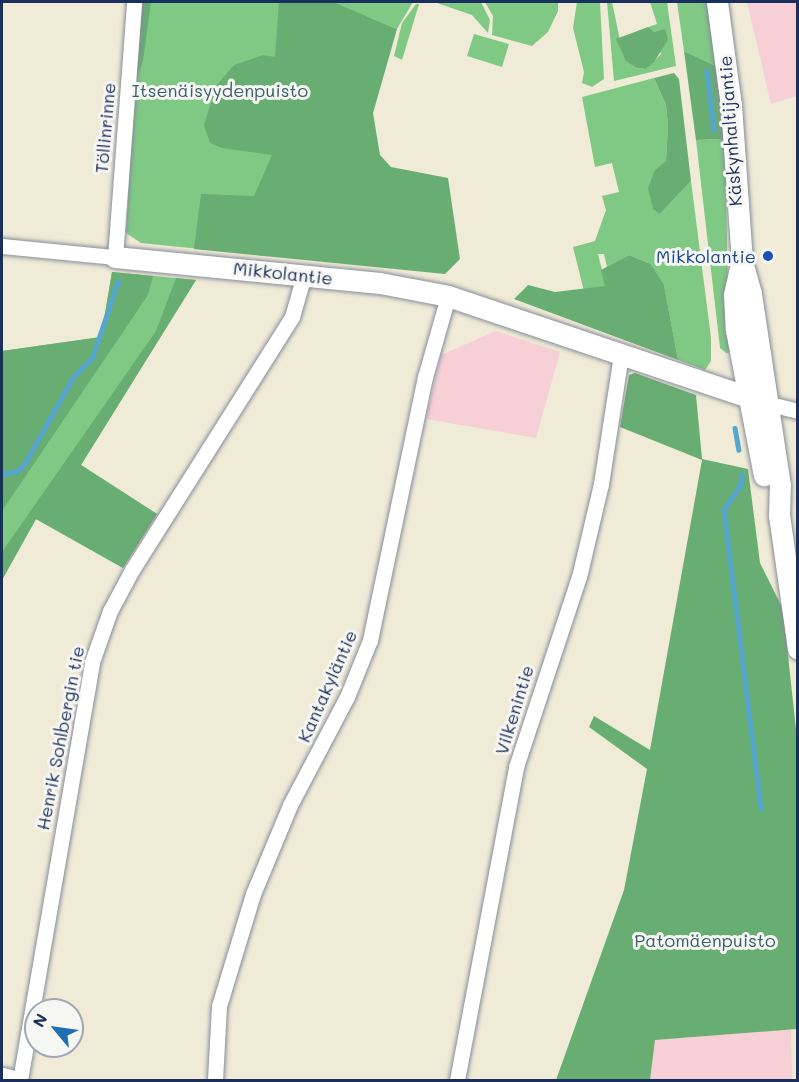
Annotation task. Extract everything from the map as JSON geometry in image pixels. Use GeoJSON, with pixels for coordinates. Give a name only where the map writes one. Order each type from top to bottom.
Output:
{"type":"FeatureCollection","features":[{"type":"Feature","properties":{"kind":"main road","name":"Käskynhaltijantie"},"geometry":{"type":"LineString","coordinates":[[717,2],[731,105],[742,262],[734,295],[756,401],[767,485],[779,515],[798,649]]}},
{"type":"Feature","properties":{"kind":"main road","name":"Mikkolantie"},"geometry":{"type":"LineString","coordinates":[[115,257],[304,275],[448,296],[756,401]]}},
{"type":"Feature","properties":{"kind":"main road"},"geometry":{"type":"LineString","coordinates":[[2,1078],[10,1080]]}},
{"type":"Feature","properties":{"kind":"street","name":"Töllinrinne"},"geometry":{"type":"LineString","coordinates":[[115,257],[134,2]]}},
{"type":"Feature","properties":{"kind":"street","name":"Mikkolantie"},"geometry":{"type":"LineString","coordinates":[[2,246],[115,257]]}},
{"type":"Feature","properties":{"kind":"street","name":"Henrik Sohlbergin tie"},"geometry":{"type":"LineString","coordinates":[[20,1080],[92,662],[110,611],[132,570],[292,317],[304,275]]}},
{"type":"Feature","properties":{"kind":"street","name":"Kantakyläntie"},"geometry":{"type":"LineString","coordinates":[[215,1080],[219,1006],[249,905],[290,806],[330,733],[370,640],[425,376],[448,296]]}},
{"type":"Feature","properties":{"kind":"street","name":"Vilkenintie"},"geometry":{"type":"LineString","coordinates":[[458,1080],[516,767],[579,577],[601,484],[621,355]]}},
{"type":"Feature","properties":{"kind":"street","name":"Mikkolantie"},"geometry":{"type":"LineString","coordinates":[[756,401],[798,411]]}},
{"type":"Feature","properties":{"kind":"shaded area"},"geometry":{"type":"Polygon","coordinates":[[[747,2],[797,2],[797,96],[771,104],[747,2]]]}},
{"type":"Feature","properties":{"kind":"shaded area"},"geometry":{"type":"Polygon","coordinates":[[[496,331],[560,352],[536,438],[426,419],[441,355],[496,331]]]}},
{"type":"Feature","properties":{"kind":"shaded area"},"geometry":{"type":"Polygon","coordinates":[[[791,1029],[792,1080],[650,1080],[655,1040],[791,1029]]]}},
{"type":"Feature","properties":{"kind":"green space","name":"Itsenäisyydenpuisto"},"geometry":{"type":"Polygon","coordinates":[[[139,2],[413,2],[397,29],[366,16],[267,256],[141,243],[126,233],[139,2]]]}},
{"type":"Feature","properties":{"kind":"green space"},"geometry":{"type":"Polygon","coordinates":[[[139,2],[151,2],[143,61],[133,86],[139,2]]]}},
{"type":"Feature","properties":{"kind":"green space"},"geometry":{"type":"Polygon","coordinates":[[[279,2],[333,2],[397,29],[373,113],[380,155],[391,167],[448,178],[460,259],[445,274],[194,249],[201,194],[254,196],[272,155],[222,148],[210,143],[204,125],[216,86],[234,65],[263,55],[275,57],[279,2]]]}},
{"type":"Feature","properties":{"kind":"green space"},"geometry":{"type":"Polygon","coordinates":[[[434,2],[481,2],[490,20],[488,33],[472,15],[434,2]]]}},
{"type":"Feature","properties":{"kind":"green space"},"geometry":{"type":"Polygon","coordinates":[[[485,2],[558,2],[558,11],[548,32],[532,46],[492,35],[493,16],[485,2]]]}},
{"type":"Feature","properties":{"kind":"green space"},"geometry":{"type":"Polygon","coordinates":[[[577,2],[600,2],[604,79],[592,87],[582,83],[584,72],[573,28],[577,2]]]}},
{"type":"Feature","properties":{"kind":"green space"},"geometry":{"type":"Polygon","coordinates":[[[607,2],[612,2],[620,40],[637,68],[646,69],[661,54],[655,32],[648,27],[657,24],[650,2],[667,2],[676,66],[614,81],[607,2]]]}},
{"type":"Feature","properties":{"kind":"green space"},"geometry":{"type":"Polygon","coordinates":[[[677,2],[707,2],[718,67],[684,51],[677,2]]]}},
{"type":"Feature","properties":{"kind":"green space"},"geometry":{"type":"Polygon","coordinates":[[[416,4],[419,4],[402,60],[394,56],[402,23],[416,4]]]}},
{"type":"Feature","properties":{"kind":"green space"},"geometry":{"type":"Polygon","coordinates":[[[648,27],[655,32],[665,29],[668,40],[654,62],[646,69],[637,68],[626,61],[616,39],[648,27]]]}},
{"type":"Feature","properties":{"kind":"green space"},"geometry":{"type":"Polygon","coordinates":[[[474,34],[509,44],[502,67],[467,56],[474,34]]]}},
{"type":"Feature","properties":{"kind":"green space"},"geometry":{"type":"Polygon","coordinates":[[[684,51],[718,67],[725,139],[696,140],[684,51]]]}},
{"type":"Feature","properties":{"kind":"green space"},"geometry":{"type":"Polygon","coordinates":[[[674,73],[679,79],[691,181],[660,214],[653,209],[648,188],[655,170],[666,161],[668,126],[666,105],[654,78],[674,73]]]}},
{"type":"Feature","properties":{"kind":"green space"},"geometry":{"type":"Polygon","coordinates":[[[654,78],[666,105],[668,126],[666,162],[655,170],[660,214],[691,181],[711,338],[711,361],[705,370],[678,360],[664,286],[651,264],[629,255],[607,267],[604,254],[598,254],[606,286],[584,291],[573,247],[595,241],[606,210],[602,196],[619,192],[612,163],[595,167],[582,97],[654,78]]]}},
{"type":"Feature","properties":{"kind":"green space"},"geometry":{"type":"Polygon","coordinates":[[[725,139],[728,290],[734,352],[726,353],[720,348],[696,140],[725,139]]]}},
{"type":"Feature","properties":{"kind":"green space"},"geometry":{"type":"Polygon","coordinates":[[[629,255],[651,264],[664,285],[678,360],[514,299],[528,285],[555,292],[605,286],[601,270],[629,255]]]}},
{"type":"Feature","properties":{"kind":"green space"},"geometry":{"type":"Polygon","coordinates":[[[112,272],[196,280],[81,465],[157,514],[123,568],[36,519],[2,580],[2,351],[101,337],[112,272]]]}},
{"type":"Feature","properties":{"kind":"green space"},"geometry":{"type":"Polygon","coordinates":[[[112,272],[153,276],[148,295],[2,511],[2,351],[101,337],[112,272]]]}},
{"type":"Feature","properties":{"kind":"green space"},"geometry":{"type":"Polygon","coordinates":[[[176,278],[196,280],[81,465],[157,514],[123,568],[36,519],[2,580],[2,552],[156,331],[176,278]]]}},
{"type":"Feature","properties":{"kind":"green space","name":"Patomäenpuisto"},"geometry":{"type":"Polygon","coordinates":[[[635,373],[696,395],[702,459],[748,469],[760,563],[783,609],[798,748],[797,1029],[655,1040],[650,1080],[556,1080],[624,890],[647,769],[589,727],[594,716],[650,750],[702,460],[620,427],[629,375],[635,373]]]}},
{"type":"Feature","properties":{"kind":"waterway"},"geometry":{"type":"LineString","coordinates":[[707,71],[714,130]]}},
{"type":"Feature","properties":{"kind":"waterway"},"geometry":{"type":"LineString","coordinates":[[2,474],[17,471],[24,465],[73,377],[92,358],[118,281]]}},
{"type":"Feature","properties":{"kind":"waterway"},"geometry":{"type":"LineString","coordinates":[[735,428],[739,450]]}},
{"type":"Feature","properties":{"kind":"waterway"},"geometry":{"type":"LineString","coordinates":[[742,474],[741,485],[724,510],[761,809]]}},
{"type":"Feature","properties":{"kind":"place","name":"Mikkolantie"},"geometry":{"type":"Point","coordinates":[768,256]}}]}
